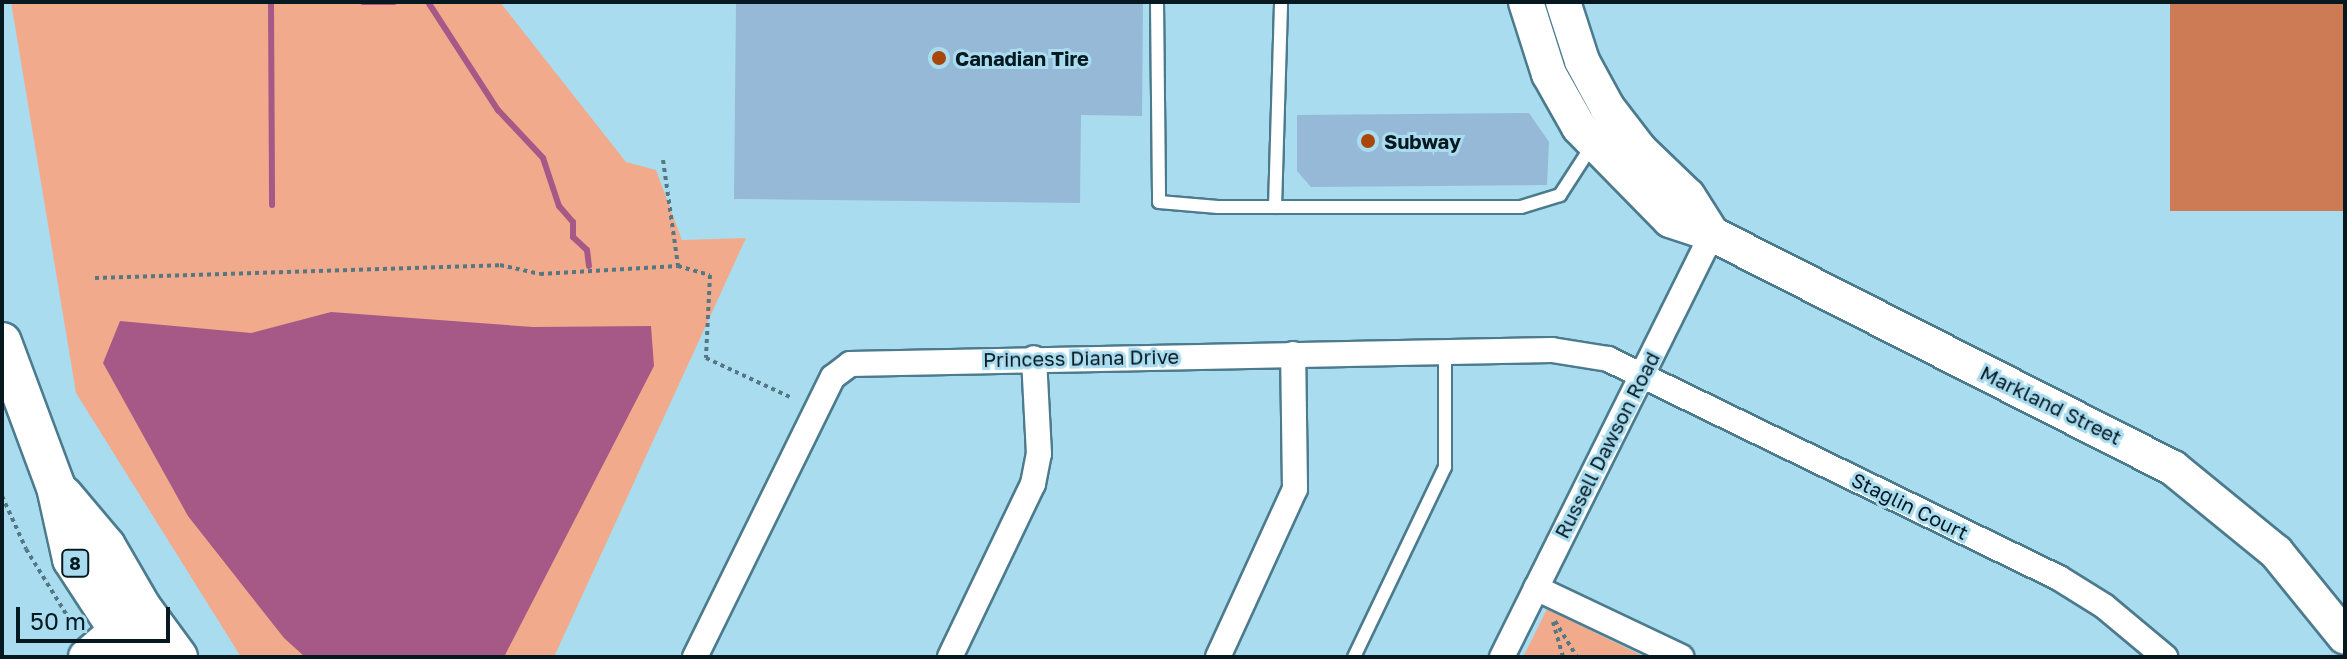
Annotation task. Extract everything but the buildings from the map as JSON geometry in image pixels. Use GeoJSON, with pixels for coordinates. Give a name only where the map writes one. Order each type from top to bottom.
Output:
{"type":"FeatureCollection","features":[{"type":"Feature","properties":{"kind":"main road","name":"8"},"geometry":{"type":"LineString","coordinates":[[2,342],[56,487],[72,559],[141,642]]}},
{"type":"Feature","properties":{"kind":"street","name":"Markland Street"},"geometry":{"type":"LineString","coordinates":[[1526,2],[1549,74],[1593,144],[1670,220],[1712,234],[2173,468],[2276,552],[2345,637]]}},
{"type":"Feature","properties":{"kind":"street"},"geometry":{"type":"LineString","coordinates":[[1563,2],[1582,61],[1607,107],[1640,150],[1688,196],[1712,234]]}},
{"type":"Feature","properties":{"kind":"street","name":"Russell Dawson Road"},"geometry":{"type":"LineString","coordinates":[[1502,657],[1712,234]]}},
{"type":"Feature","properties":{"kind":"street","name":"Princess Diana Drive"},"geometry":{"type":"LineString","coordinates":[[695,657],[842,368],[1034,358],[1579,350],[1642,374]]}},
{"type":"Feature","properties":{"kind":"street"},"geometry":{"type":"LineString","coordinates":[[1218,657],[1295,489],[1293,354]]}},
{"type":"Feature","properties":{"kind":"street"},"geometry":{"type":"LineString","coordinates":[[950,657],[1033,484],[1039,454],[1034,358]]}},
{"type":"Feature","properties":{"kind":"street","name":"Staglin Court"},"geometry":{"type":"LineString","coordinates":[[1642,374],[2059,578],[2104,606],[2165,657]]}},
{"type":"Feature","properties":{"kind":"street"},"geometry":{"type":"LineString","coordinates":[[1536,588],[1681,657]]}},
{"type":"Feature","properties":{"kind":"street"},"geometry":{"type":"LineString","coordinates":[[83,647],[141,642]]}},
{"type":"Feature","properties":{"kind":"lane"},"geometry":{"type":"LineString","coordinates":[[1157,2],[1159,202],[1275,207],[1545,203],[1569,186],[1593,144]]}},
{"type":"Feature","properties":{"kind":"lane"},"geometry":{"type":"LineString","coordinates":[[1275,207],[1281,2]]}},
{"type":"Feature","properties":{"kind":"lane"},"geometry":{"type":"LineString","coordinates":[[1354,657],[1445,467],[1445,352]]}},
{"type":"Feature","properties":{"kind":"path"},"geometry":{"type":"LineString","coordinates":[[663,160],[678,266]]}},
{"type":"Feature","properties":{"kind":"path"},"geometry":{"type":"LineString","coordinates":[[95,278],[500,265],[540,274],[678,266],[710,275],[706,358],[792,398]]}},
{"type":"Feature","properties":{"kind":"path"},"geometry":{"type":"LineString","coordinates":[[2,496],[26,549],[83,647]]}},
{"type":"Feature","properties":{"kind":"path"},"geometry":{"type":"LineString","coordinates":[[1563,657],[1552,616],[1577,657]]}},
{"type":"Feature","properties":{"kind":"shaded area"},"geometry":{"type":"Polygon","coordinates":[[[11,2],[500,2],[626,162],[656,170],[682,240],[746,238],[554,657],[241,657],[76,393],[11,2]]]}},
{"type":"Feature","properties":{"kind":"shaded area"},"geometry":{"type":"Polygon","coordinates":[[[2170,2],[2345,2],[2345,211],[2170,211],[2170,2]]]}},
{"type":"Feature","properties":{"kind":"shaded area"},"geometry":{"type":"Polygon","coordinates":[[[331,312],[533,327],[651,326],[654,366],[504,657],[305,657],[284,638],[188,516],[103,363],[120,321],[251,333],[331,312]]]}},
{"type":"Feature","properties":{"kind":"shaded area"},"geometry":{"type":"Polygon","coordinates":[[[1547,609],[1645,657],[1523,657],[1547,609]]]}},
{"type":"Feature","properties":{"kind":"waterway"},"geometry":{"type":"LineString","coordinates":[[271,2],[272,205]]}},
{"type":"Feature","properties":{"kind":"waterway"},"geometry":{"type":"LineString","coordinates":[[363,2],[394,2]]}},
{"type":"Feature","properties":{"kind":"waterway"},"geometry":{"type":"LineString","coordinates":[[428,2],[498,110],[543,158],[559,206],[573,222],[573,237],[587,250],[589,266]]}},
{"type":"Feature","properties":{"kind":"place","name":"Canadian Tire"},"geometry":{"type":"Point","coordinates":[939,58]}},
{"type":"Feature","properties":{"kind":"place","name":"Subway"},"geometry":{"type":"Point","coordinates":[1368,141]}}]}
